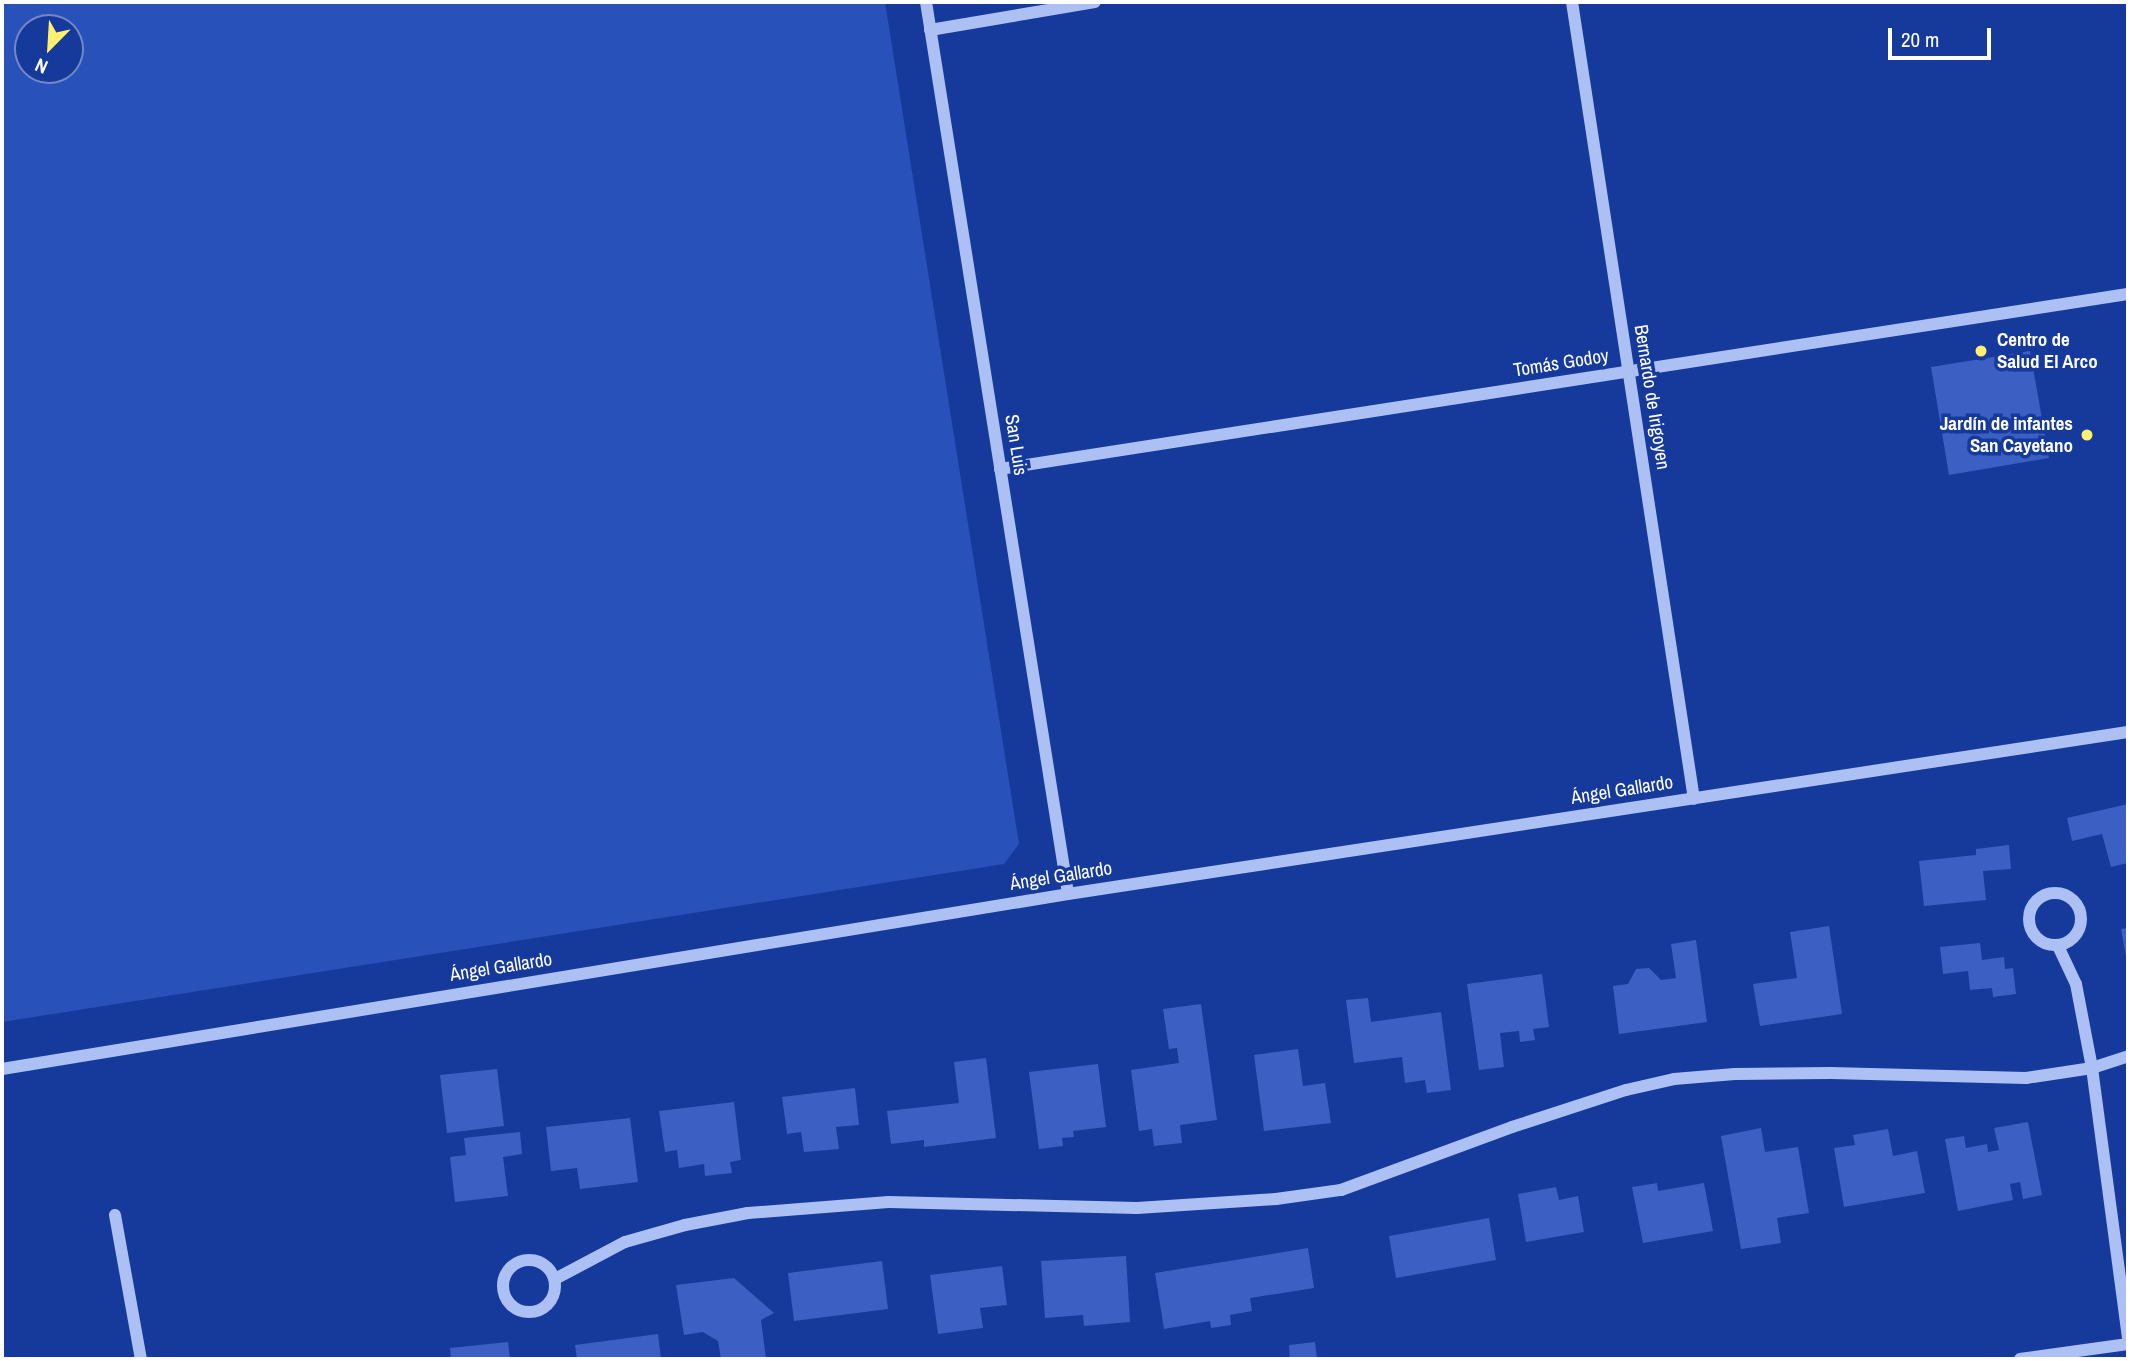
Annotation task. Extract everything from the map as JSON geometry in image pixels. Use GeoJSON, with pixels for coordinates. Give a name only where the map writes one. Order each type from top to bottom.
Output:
{"type":"FeatureCollection","features":[{"type":"Feature","properties":{"kind":"street","name":"San Luis"},"geometry":{"type":"LineString","coordinates":[[926,2],[1068,894]]}},
{"type":"Feature","properties":{"kind":"street"},"geometry":{"type":"LineString","coordinates":[[930,30],[1095,2]]}},
{"type":"Feature","properties":{"kind":"street","name":"Bernardo de Irigoyen"},"geometry":{"type":"LineString","coordinates":[[1572,2],[1694,799]]}},
{"type":"Feature","properties":{"kind":"street","name":"Tomás Godoy"},"geometry":{"type":"LineString","coordinates":[[1000,470],[2128,294]]}},
{"type":"Feature","properties":{"kind":"street","name":"Ángel Gallardo"},"geometry":{"type":"LineString","coordinates":[[2,1069],[1068,894],[2128,732]]}},
{"type":"Feature","properties":{"kind":"street"},"geometry":{"type":"LineString","coordinates":[[2057,892],[2073,899],[2081,914],[2081,923],[2074,938],[2058,946],[2041,942],[2034,936],[2028,920],[2033,903],[2040,897],[2057,892]]}},
{"type":"Feature","properties":{"kind":"street"},"geometry":{"type":"LineString","coordinates":[[2058,946],[2076,984],[2092,1068],[2128,1337]]}},
{"type":"Feature","properties":{"kind":"street"},"geometry":{"type":"LineString","coordinates":[[555,1279],[625,1242],[748,1213],[889,1202],[1137,1208],[1252,1202],[1341,1190],[1512,1127],[1626,1090],[1674,1079],[1735,1074],[1831,1073],[2026,1079],[2092,1068],[2128,1056]]}},
{"type":"Feature","properties":{"kind":"street"},"geometry":{"type":"LineString","coordinates":[[115,1216],[141,1359]]}},
{"type":"Feature","properties":{"kind":"street"},"geometry":{"type":"LineString","coordinates":[[538,1260],[552,1271],[555,1279],[554,1296],[542,1309],[525,1312],[517,1309],[505,1296],[504,1279],[507,1271],[521,1261],[538,1260]]}},
{"type":"Feature","properties":{"kind":"street"},"geometry":{"type":"LineString","coordinates":[[2020,1359],[2128,1344]]}},
{"type":"Feature","properties":{"kind":"shaded area"},"geometry":{"type":"Polygon","coordinates":[[[2,2],[885,2],[1019,844],[1004,864],[2,1022],[2,2]]]}},
{"type":"Feature","properties":{"kind":"building"},"geometry":{"type":"Polygon","coordinates":[[[2030,351],[2049,458],[1949,475],[1931,367],[2030,351]]]}},
{"type":"Feature","properties":{"kind":"building"},"geometry":{"type":"Polygon","coordinates":[[[2128,804],[2128,863],[2111,867],[2102,834],[2072,841],[2067,818],[2128,804]]]}},
{"type":"Feature","properties":{"kind":"building"},"geometry":{"type":"Polygon","coordinates":[[[2009,845],[2011,869],[1983,871],[1986,900],[1924,906],[1919,861],[1976,855],[1976,849],[2009,845]]]}},
{"type":"Feature","properties":{"kind":"building"},"geometry":{"type":"Polygon","coordinates":[[[1829,926],[1842,1014],[1760,1026],[1753,984],[1797,978],[1790,932],[1829,926]]]}},
{"type":"Feature","properties":{"kind":"building"},"geometry":{"type":"Polygon","coordinates":[[[2128,928],[2128,962],[2127,962],[2121,929],[2128,928]]]}},
{"type":"Feature","properties":{"kind":"building"},"geometry":{"type":"Polygon","coordinates":[[[1696,940],[1707,1022],[1619,1034],[1613,986],[1628,984],[1636,969],[1649,968],[1661,980],[1676,978],[1671,944],[1696,940]]]}},
{"type":"Feature","properties":{"kind":"building"},"geometry":{"type":"Polygon","coordinates":[[[1980,943],[1982,960],[2004,957],[2005,969],[2013,968],[2016,994],[1993,997],[1992,988],[1970,990],[1968,971],[1943,974],[1940,947],[1980,943]]]}},
{"type":"Feature","properties":{"kind":"building"},"geometry":{"type":"Polygon","coordinates":[[[1542,974],[1549,1027],[1533,1029],[1535,1040],[1520,1042],[1519,1031],[1500,1033],[1504,1067],[1479,1070],[1467,984],[1542,974]]]}},
{"type":"Feature","properties":{"kind":"building"},"geometry":{"type":"Polygon","coordinates":[[[1368,998],[1371,1022],[1441,1012],[1451,1090],[1427,1093],[1425,1080],[1405,1083],[1402,1057],[1354,1063],[1346,1000],[1368,998]]]}},
{"type":"Feature","properties":{"kind":"building"},"geometry":{"type":"Polygon","coordinates":[[[1201,1004],[1217,1120],[1180,1125],[1182,1143],[1154,1146],[1152,1129],[1139,1131],[1131,1070],[1179,1063],[1177,1048],[1169,1049],[1163,1009],[1201,1004]]]}},
{"type":"Feature","properties":{"kind":"building"},"geometry":{"type":"Polygon","coordinates":[[[1298,1049],[1303,1086],[1325,1083],[1331,1123],[1264,1131],[1254,1055],[1298,1049]]]}},
{"type":"Feature","properties":{"kind":"building"},"geometry":{"type":"Polygon","coordinates":[[[986,1058],[996,1138],[924,1147],[924,1140],[891,1144],[887,1111],[959,1103],[954,1062],[986,1058]]]}},
{"type":"Feature","properties":{"kind":"building"},"geometry":{"type":"Polygon","coordinates":[[[1098,1064],[1106,1127],[1073,1131],[1074,1137],[1062,1138],[1063,1146],[1039,1149],[1029,1072],[1098,1064]]]}},
{"type":"Feature","properties":{"kind":"building"},"geometry":{"type":"Polygon","coordinates":[[[497,1069],[504,1126],[447,1133],[440,1075],[497,1069]]]}},
{"type":"Feature","properties":{"kind":"building"},"geometry":{"type":"Polygon","coordinates":[[[855,1088],[859,1125],[836,1127],[839,1149],[804,1152],[801,1132],[787,1134],[782,1097],[855,1088]]]}},
{"type":"Feature","properties":{"kind":"building"},"geometry":{"type":"Polygon","coordinates":[[[734,1102],[741,1160],[730,1162],[732,1173],[705,1176],[704,1164],[679,1168],[677,1150],[665,1152],[659,1111],[734,1102]]]}},
{"type":"Feature","properties":{"kind":"building"},"geometry":{"type":"Polygon","coordinates":[[[630,1118],[638,1182],[580,1189],[577,1168],[551,1171],[546,1127],[630,1118]]]}},
{"type":"Feature","properties":{"kind":"building"},"geometry":{"type":"Polygon","coordinates":[[[2028,1122],[2042,1195],[2023,1199],[2020,1182],[2010,1184],[2013,1200],[1958,1211],[1945,1139],[1964,1136],[1966,1148],[1987,1144],[1988,1152],[1999,1150],[1994,1128],[2028,1122]]]}},
{"type":"Feature","properties":{"kind":"building"},"geometry":{"type":"Polygon","coordinates":[[[1761,1128],[1765,1152],[1798,1147],[1809,1213],[1777,1218],[1781,1243],[1741,1249],[1721,1136],[1761,1128]]]}},
{"type":"Feature","properties":{"kind":"building"},"geometry":{"type":"Polygon","coordinates":[[[1888,1129],[1893,1156],[1917,1151],[1925,1193],[1844,1207],[1834,1148],[1855,1145],[1853,1135],[1888,1129]]]}},
{"type":"Feature","properties":{"kind":"building"},"geometry":{"type":"Polygon","coordinates":[[[520,1132],[522,1154],[503,1157],[508,1196],[455,1202],[450,1157],[466,1155],[464,1138],[520,1132]]]}},
{"type":"Feature","properties":{"kind":"building"},"geometry":{"type":"Polygon","coordinates":[[[1657,1183],[1658,1191],[1704,1183],[1713,1231],[1643,1243],[1632,1187],[1657,1183]]]}},
{"type":"Feature","properties":{"kind":"building"},"geometry":{"type":"Polygon","coordinates":[[[1556,1187],[1559,1200],[1578,1196],[1584,1232],[1526,1242],[1518,1194],[1556,1187]]]}},
{"type":"Feature","properties":{"kind":"building"},"geometry":{"type":"Polygon","coordinates":[[[1489,1218],[1496,1260],[1396,1278],[1389,1236],[1489,1218]]]}},
{"type":"Feature","properties":{"kind":"building"},"geometry":{"type":"Polygon","coordinates":[[[1308,1248],[1314,1288],[1250,1298],[1252,1311],[1230,1315],[1231,1325],[1211,1328],[1210,1321],[1164,1329],[1155,1273],[1308,1248]]]}},
{"type":"Feature","properties":{"kind":"building"},"geometry":{"type":"Polygon","coordinates":[[[1126,1256],[1130,1322],[1084,1326],[1083,1315],[1045,1318],[1041,1261],[1126,1256]]]}},
{"type":"Feature","properties":{"kind":"building"},"geometry":{"type":"Polygon","coordinates":[[[882,1261],[888,1309],[794,1321],[788,1273],[882,1261]]]}},
{"type":"Feature","properties":{"kind":"building"},"geometry":{"type":"Polygon","coordinates":[[[1002,1266],[1007,1305],[980,1308],[983,1328],[938,1334],[930,1275],[1002,1266]]]}},
{"type":"Feature","properties":{"kind":"building"},"geometry":{"type":"Polygon","coordinates":[[[734,1278],[774,1313],[761,1320],[766,1359],[721,1359],[718,1341],[703,1332],[684,1335],[676,1285],[734,1278]]]}},
{"type":"Feature","properties":{"kind":"building"},"geometry":{"type":"Polygon","coordinates":[[[658,1334],[661,1359],[577,1359],[575,1345],[658,1334]]]}},
{"type":"Feature","properties":{"kind":"building"},"geometry":{"type":"Polygon","coordinates":[[[508,1342],[510,1359],[451,1359],[450,1348],[508,1342]]]}},
{"type":"Feature","properties":{"kind":"building"},"geometry":{"type":"Polygon","coordinates":[[[1315,1342],[1317,1359],[1290,1359],[1289,1345],[1315,1342]]]}},
{"type":"Feature","properties":{"kind":"place","name":"Centro de Salud El Arco"},"geometry":{"type":"Point","coordinates":[1981,351]}},
{"type":"Feature","properties":{"kind":"place","name":"Jardín de infantes San Cayetano"},"geometry":{"type":"Point","coordinates":[2087,435]}}]}
